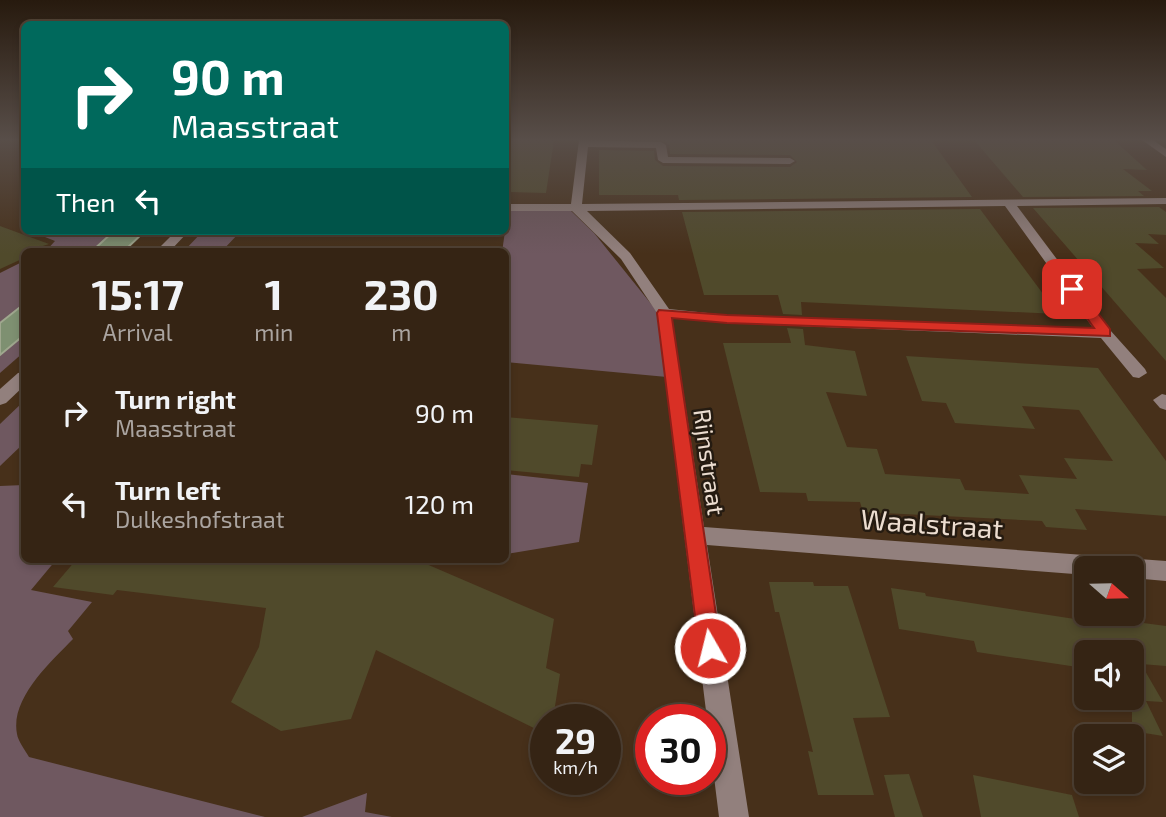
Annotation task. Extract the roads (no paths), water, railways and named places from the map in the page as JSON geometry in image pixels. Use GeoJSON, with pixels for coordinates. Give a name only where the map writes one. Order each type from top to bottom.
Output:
{"type":"FeatureCollection","features":[{"type":"Feature","properties":{"kind":"street"},"geometry":{"type":"LineString","coordinates":[[576,208],[580,178]]}},
{"type":"Feature","properties":{"kind":"street"},"geometry":{"type":"LineString","coordinates":[[509,208],[1166,201]]}},
{"type":"Feature","properties":{"kind":"street"},"geometry":{"type":"LineString","coordinates":[[1008,202],[1139,373]]}},
{"type":"Feature","properties":{"kind":"street","name":"Rijnstraat"},"geometry":{"type":"LineString","coordinates":[[576,208],[588,217],[644,278],[664,313],[734,817]]}},
{"type":"Feature","properties":{"kind":"street"},"geometry":{"type":"LineString","coordinates":[[166,248],[179,235]]}},
{"type":"Feature","properties":{"kind":"street"},"geometry":{"type":"LineString","coordinates":[[664,313],[727,319],[1105,332]]}},
{"type":"Feature","properties":{"kind":"street"},"geometry":{"type":"LineString","coordinates":[[0,399],[21,380]]}},
{"type":"Feature","properties":{"kind":"street","name":"Waalstraat"},"geometry":{"type":"LineString","coordinates":[[694,535],[1166,571]]}}]}
